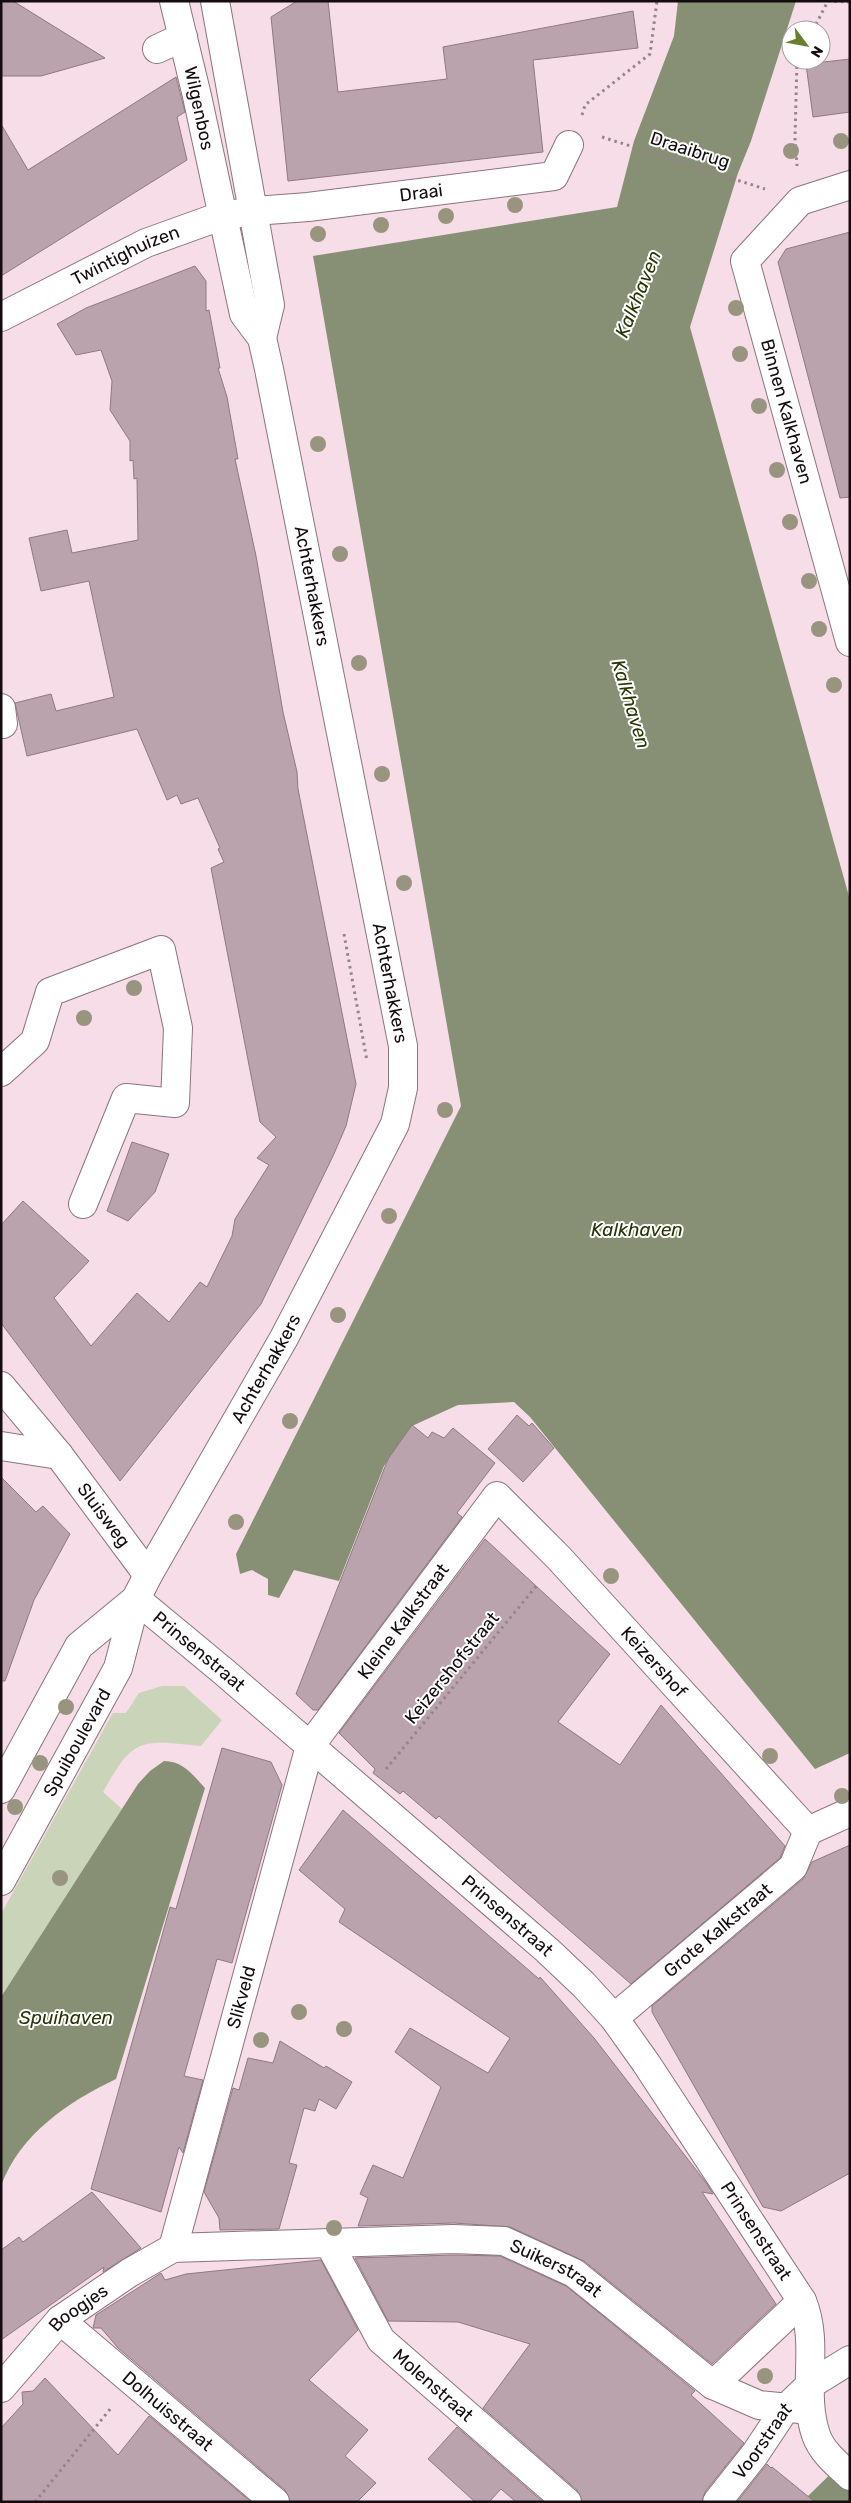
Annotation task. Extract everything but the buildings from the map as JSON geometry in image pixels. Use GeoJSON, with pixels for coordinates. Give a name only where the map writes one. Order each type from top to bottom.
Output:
{"type":"FeatureCollection","features":[{"type":"Feature","properties":{"kind":"street","name":"Wilgenbos"},"geometry":{"type":"LineString","coordinates":[[174,1],[221,216]]}},
{"type":"Feature","properties":{"kind":"street","name":"Wilgenbos"},"geometry":{"type":"LineString","coordinates":[[215,1],[254,211]]}},
{"type":"Feature","properties":{"kind":"street"},"geometry":{"type":"LineString","coordinates":[[157,49],[183,38]]}},
{"type":"Feature","properties":{"kind":"street","name":"Draai"},"geometry":{"type":"LineString","coordinates":[[254,211],[308,207],[554,176],[575,133]]}},
{"type":"Feature","properties":{"kind":"street"},"geometry":{"type":"LineString","coordinates":[[800,201],[850,185]]}},
{"type":"Feature","properties":{"kind":"street","name":"Binnen Kalkhaven"},"geometry":{"type":"LineString","coordinates":[[800,201],[745,261],[850,642]]}},
{"type":"Feature","properties":{"kind":"street","name":"Twintighuizen"},"geometry":{"type":"LineString","coordinates":[[1,317],[146,243],[221,216],[254,211]]}},
{"type":"Feature","properties":{"kind":"street","name":"Achterhakkers"},"geometry":{"type":"LineString","coordinates":[[142,1587],[284,1338],[395,1124],[403,1088],[403,1046],[262,338],[270,305],[254,211]]}},
{"type":"Feature","properties":{"kind":"street","name":"Achterhakkers"},"geometry":{"type":"LineString","coordinates":[[221,216],[244,314],[262,338]]}},
{"type":"Feature","properties":{"kind":"street"},"geometry":{"type":"LineString","coordinates":[[1,1072],[35,1041],[50,992],[161,950],[178,1028],[175,1103],[126,1098],[83,1204]]}},
{"type":"Feature","properties":{"kind":"street","name":"Sluisweg"},"geometry":{"type":"LineString","coordinates":[[1,1386],[59,1455],[142,1587]]}},
{"type":"Feature","properties":{"kind":"street"},"geometry":{"type":"LineString","coordinates":[[1,1446],[59,1455]]}},
{"type":"Feature","properties":{"kind":"street","name":"Keizershof"},"geometry":{"type":"LineString","coordinates":[[496,1496],[559,1558],[808,1831]]}},
{"type":"Feature","properties":{"kind":"street","name":"Kleine Kalkstraat"},"geometry":{"type":"LineString","coordinates":[[310,1746],[496,1496]]}},
{"type":"Feature","properties":{"kind":"street"},"geometry":{"type":"LineString","coordinates":[[1,1789],[78,1646],[142,1587]]}},
{"type":"Feature","properties":{"kind":"street","name":"Prinsenstraat"},"geometry":{"type":"LineString","coordinates":[[142,1587],[310,1746],[547,1950],[614,2018],[646,2063],[802,2301],[810,2328],[802,2401],[816,2436],[826,2453],[843,2470]]}},
{"type":"Feature","properties":{"kind":"street","name":"Spuiboulevard"},"geometry":{"type":"LineString","coordinates":[[1,1881],[118,1668],[142,1587]]}},
{"type":"Feature","properties":{"kind":"street","name":"Slikveld"},"geometry":{"type":"LineString","coordinates":[[174,2248],[310,1746]]}},
{"type":"Feature","properties":{"kind":"street"},"geometry":{"type":"LineString","coordinates":[[808,1831],[850,1812]]}},
{"type":"Feature","properties":{"kind":"street","name":"Grote Kalkstraat"},"geometry":{"type":"LineString","coordinates":[[614,2018],[793,1867],[808,1831]]}},
{"type":"Feature","properties":{"kind":"street","name":"Suikerstraat"},"geometry":{"type":"LineString","coordinates":[[174,2248],[453,2238],[504,2241],[574,2273],[713,2385],[759,2406],[802,2401]]}},
{"type":"Feature","properties":{"kind":"street","name":"Molenstraat"},"geometry":{"type":"LineString","coordinates":[[329,2243],[381,2340],[567,2502]]}},
{"type":"Feature","properties":{"kind":"street","name":"Boogjes"},"geometry":{"type":"LineString","coordinates":[[1,2388],[60,2320],[129,2273],[174,2248]]}},
{"type":"Feature","properties":{"kind":"street","name":"Prinsenstraat"},"geometry":{"type":"LineString","coordinates":[[713,2385],[802,2301]]}},
{"type":"Feature","properties":{"kind":"street","name":"Dolhuisstraat"},"geometry":{"type":"LineString","coordinates":[[60,2320],[276,2502]]}},
{"type":"Feature","properties":{"kind":"street"},"geometry":{"type":"LineString","coordinates":[[802,2401],[850,2360]]}},
{"type":"Feature","properties":{"kind":"street","name":"Voorstraat"},"geometry":{"type":"LineString","coordinates":[[717,2502],[802,2401]]}},
{"type":"Feature","properties":{"kind":"path"},"geometry":{"type":"LineString","coordinates":[[575,133],[585,106],[650,54],[657,1]]}},
{"type":"Feature","properties":{"kind":"path"},"geometry":{"type":"LineString","coordinates":[[818,20],[828,2],[850,2]]}},
{"type":"Feature","properties":{"kind":"path"},"geometry":{"type":"LineString","coordinates":[[796,70],[795,138],[800,201]]}},
{"type":"Feature","properties":{"kind":"path","name":"Draaibrug"},"geometry":{"type":"LineString","coordinates":[[600,136],[771,190]]}},
{"type":"Feature","properties":{"kind":"path","name":"Keizershofstraat"},"geometry":{"type":"LineString","coordinates":[[366,1795],[559,1558]]}},
{"type":"Feature","properties":{"kind":"path"},"geometry":{"type":"LineString","coordinates":[[35,2502],[132,2382]]}},
{"type":"Feature","properties":{"kind":"shaded area"},"geometry":{"type":"Polygon","coordinates":[[[162,1686],[184,1686],[222,1720],[201,1746],[151,1743],[132,1751],[123,1760],[103,1792],[122,1809],[1,1997],[1,1914],[113,1713],[126,1713],[139,1693],[162,1686]]]}},
{"type":"Feature","properties":{"kind":"water","name":"Kalkhaven"},"geometry":{"type":"Polygon","coordinates":[[[678,1],[796,1],[790,20],[781,20],[781,48],[751,141],[738,173],[690,327],[850,900],[850,1753],[815,1769],[530,1417],[514,1402],[458,1405],[412,1426],[384,1466],[339,1581],[294,1570],[279,1598],[268,1595],[268,1579],[252,1570],[240,1574],[236,1554],[461,1106],[313,256],[617,207],[634,141],[674,36],[678,1]]]}},
{"type":"Feature","properties":{"kind":"water","name":"Spuihaven"},"geometry":{"type":"Polygon","coordinates":[[[164,1761],[177,1763],[182,1766],[205,1788],[116,2079],[80,2098],[33,2135],[9,2167],[1,2186],[1,1997],[138,1784],[150,1771],[164,1761]]]}},
{"type":"Feature","properties":{"kind":"water"},"geometry":{"type":"Polygon","coordinates":[[[850,2455],[850,2502],[803,2502],[808,2496],[850,2455]]]}}]}
